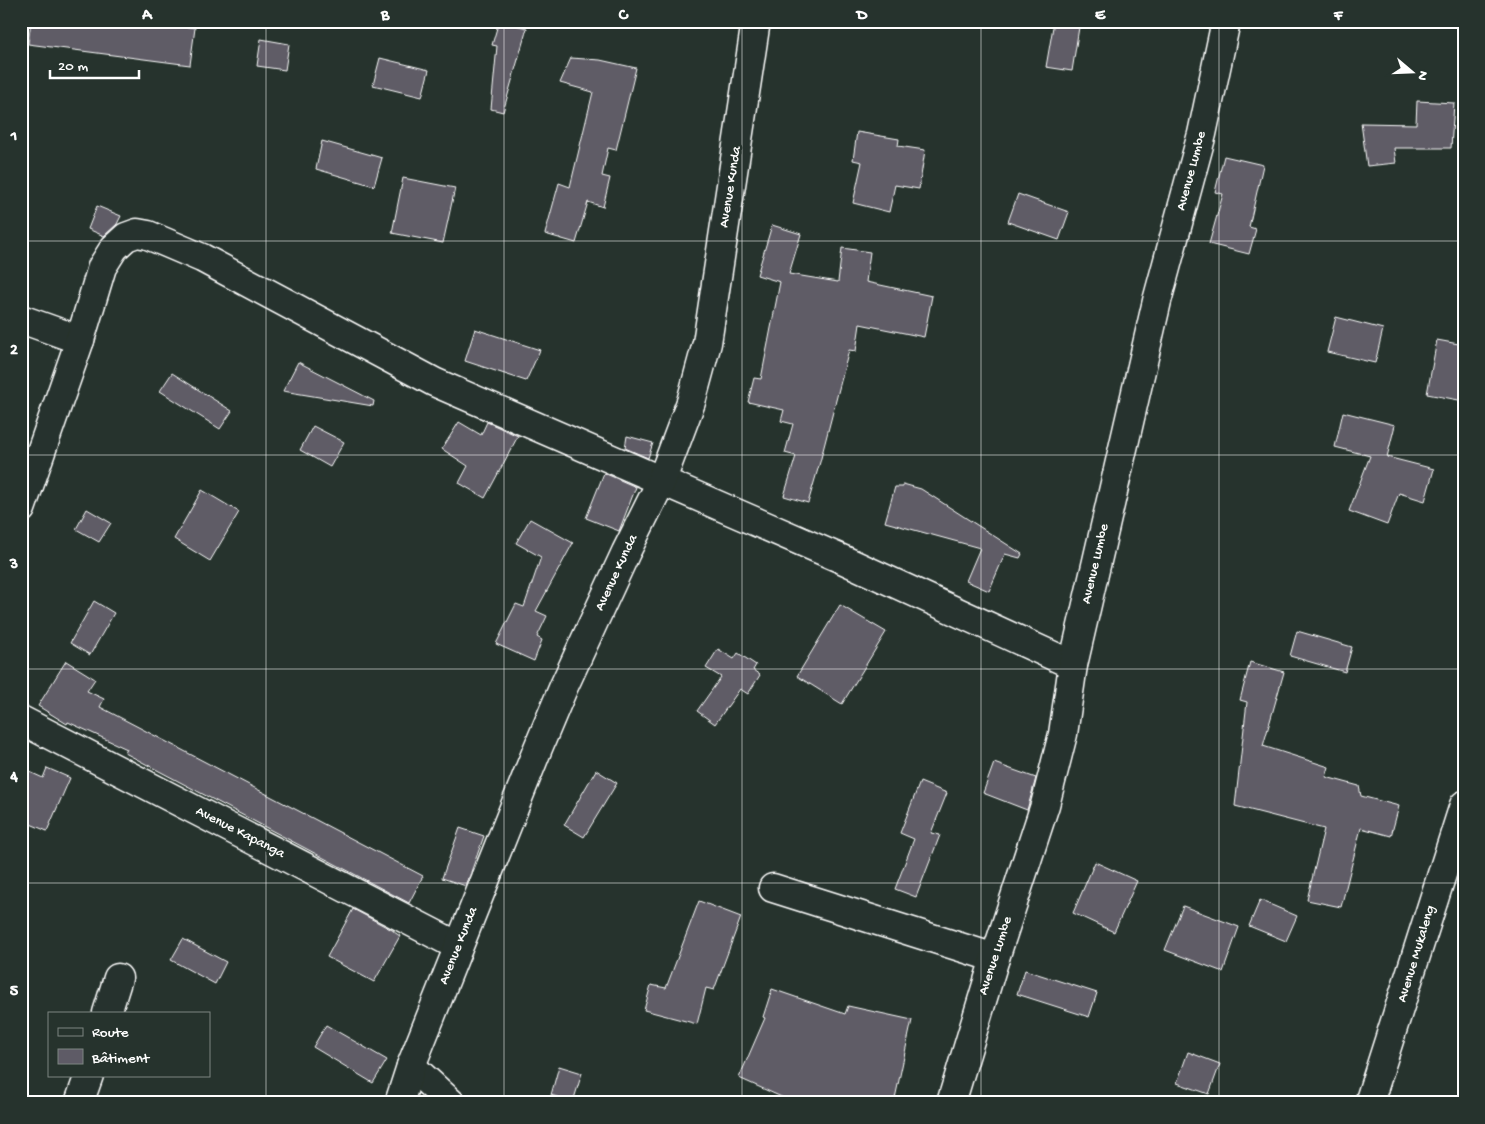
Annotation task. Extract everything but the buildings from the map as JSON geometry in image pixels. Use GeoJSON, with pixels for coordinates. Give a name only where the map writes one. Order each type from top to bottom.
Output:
{"type":"FeatureCollection","features":[{"type":"Feature","properties":{"kind":"street","name":"Avenue Kunda"},"geometry":{"type":"LineString","coordinates":[[399,1103],[411,1066],[458,946],[560,695],[626,552],[661,482],[691,402],[706,343],[756,21]]}},
{"type":"Feature","properties":{"kind":"street","name":"Avenue Lumbe"},"geometry":{"type":"LineString","coordinates":[[951,1103],[995,958],[1045,805],[1063,734],[1073,665],[1157,301],[1202,134],[1226,21]]}},
{"type":"Feature","properties":{"kind":"street"},"geometry":{"type":"LineString","coordinates":[[21,508],[80,340],[102,267],[114,248],[126,236],[137,233],[148,235],[202,258],[434,382],[844,560],[1073,665]]}},
{"type":"Feature","properties":{"kind":"street"},"geometry":{"type":"LineString","coordinates":[[21,319],[80,340]]}},
{"type":"Feature","properties":{"kind":"street","name":"Avenue Kapanga"},"geometry":{"type":"LineString","coordinates":[[21,720],[458,946]]}},
{"type":"Feature","properties":{"kind":"street","name":"Avenue Mukaleng"},"geometry":{"type":"LineString","coordinates":[[1369,1103],[1464,805]]}},
{"type":"Feature","properties":{"kind":"street"},"geometry":{"type":"LineString","coordinates":[[773,888],[995,958]]}},
{"type":"Feature","properties":{"kind":"street"},"geometry":{"type":"LineString","coordinates":[[107,1012],[118,978]]}},
{"type":"Feature","properties":{"kind":"street"},"geometry":{"type":"LineString","coordinates":[[411,1066],[451,1103]]}},
{"type":"Feature","properties":{"kind":"street"},"geometry":{"type":"LineString","coordinates":[[79,1103],[89,1076]]}}]}
